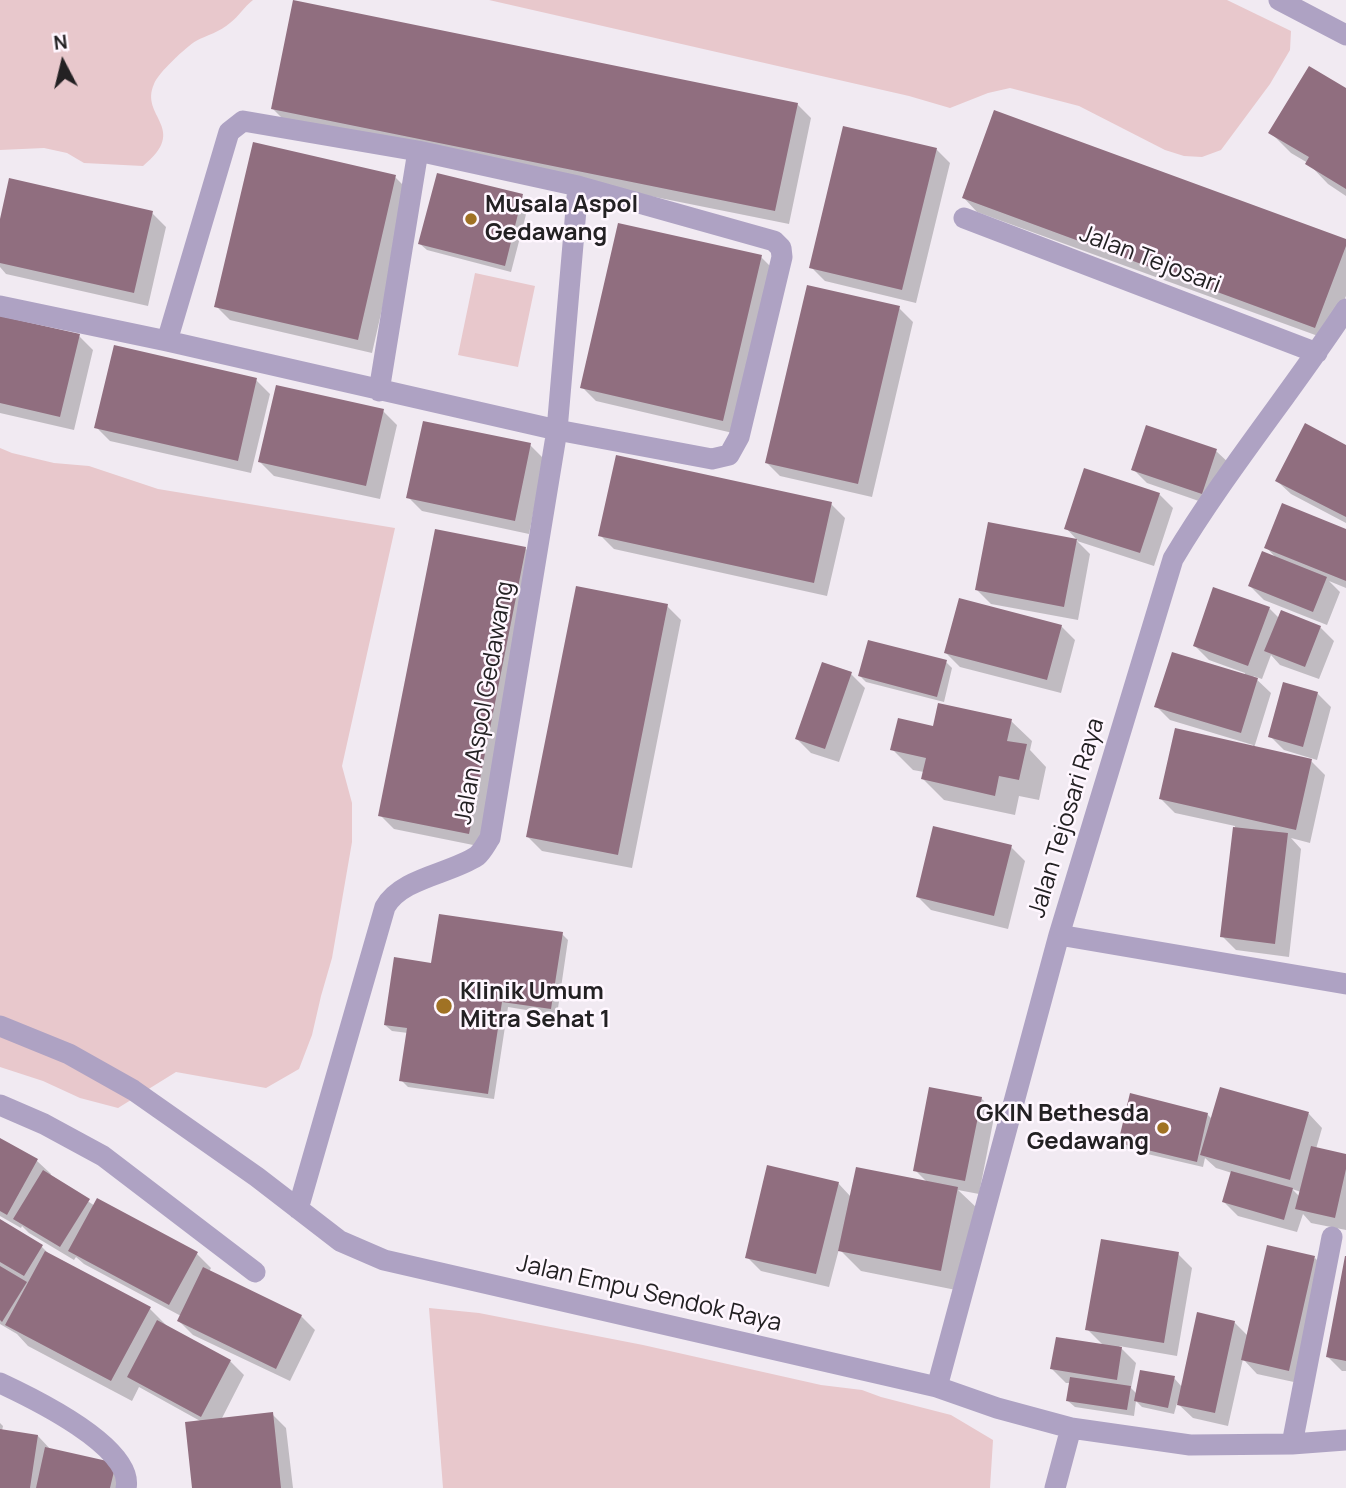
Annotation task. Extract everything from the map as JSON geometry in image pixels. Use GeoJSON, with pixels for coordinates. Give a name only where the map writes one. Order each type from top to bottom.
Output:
{"type":"FeatureCollection","features":[{"type":"Feature","properties":{"kind":"street"},"geometry":{"type":"LineString","coordinates":[[1279,0],[1346,35]]}},
{"type":"Feature","properties":{"kind":"street"},"geometry":{"type":"LineString","coordinates":[[0,306],[167,341],[557,430],[712,459],[729,455],[740,437],[782,257],[780,248],[774,241],[578,186],[418,151],[243,121],[229,132],[167,341]]}},
{"type":"Feature","properties":{"kind":"street"},"geometry":{"type":"LineString","coordinates":[[379,391],[418,151]]}},
{"type":"Feature","properties":{"kind":"street","name":"Jalan Aspol Gedawang"},"geometry":{"type":"LineString","coordinates":[[298,1209],[385,907],[390,898],[402,890],[479,854],[490,838],[557,430],[578,186]]}},
{"type":"Feature","properties":{"kind":"street","name":"Jalan Tejosari"},"geometry":{"type":"LineString","coordinates":[[964,218],[1317,353]]}},
{"type":"Feature","properties":{"kind":"street","name":"Jalan Tejosari Raya"},"geometry":{"type":"LineString","coordinates":[[937,1387],[1059,935],[1173,559],[1206,505],[1346,309]]}},
{"type":"Feature","properties":{"kind":"street"},"geometry":{"type":"LineString","coordinates":[[1059,935],[1346,984]]}},
{"type":"Feature","properties":{"kind":"street","name":"Jalan Empu Sendok Raya"},"geometry":{"type":"LineString","coordinates":[[0,1026],[69,1054],[133,1090],[257,1177],[340,1241],[384,1260],[937,1387],[998,1408],[1071,1427],[1190,1445],[1292,1444],[1346,1440]]}},
{"type":"Feature","properties":{"kind":"street"},"geometry":{"type":"LineString","coordinates":[[0,1105],[44,1124],[103,1156],[255,1272]]}},
{"type":"Feature","properties":{"kind":"street"},"geometry":{"type":"LineString","coordinates":[[1292,1444],[1332,1237]]}},
{"type":"Feature","properties":{"kind":"street"},"geometry":{"type":"LineString","coordinates":[[0,1382],[36,1399],[101,1441],[119,1460],[128,1482],[126,1488]]}},
{"type":"Feature","properties":{"kind":"street"},"geometry":{"type":"LineString","coordinates":[[1055,1488],[1071,1427]]}},
{"type":"Feature","properties":{"kind":"shaded area"},"geometry":{"type":"Polygon","coordinates":[[[0,0],[253,0],[226,26],[186,49],[157,79],[151,95],[163,132],[162,142],[156,153],[143,166],[84,163],[67,153],[44,148],[0,150],[0,0]]]}},
{"type":"Feature","properties":{"kind":"shaded area"},"geometry":{"type":"Polygon","coordinates":[[[489,0],[1227,0],[1291,31],[1290,50],[1270,84],[1221,150],[1202,157],[1184,156],[1165,150],[1079,106],[1010,88],[988,93],[950,108],[909,96],[489,0]]]}},
{"type":"Feature","properties":{"kind":"shaded area"},"geometry":{"type":"Polygon","coordinates":[[[475,273],[535,286],[518,367],[458,355],[475,273]]]}},
{"type":"Feature","properties":{"kind":"shaded area"},"geometry":{"type":"Polygon","coordinates":[[[0,448],[54,463],[89,466],[158,489],[395,528],[342,766],[352,803],[352,842],[332,958],[312,1035],[299,1069],[266,1088],[176,1072],[118,1108],[80,1098],[43,1081],[0,1067],[0,448]]]}},
{"type":"Feature","properties":{"kind":"shaded area"},"geometry":{"type":"Polygon","coordinates":[[[429,1308],[479,1313],[643,1345],[821,1385],[862,1390],[951,1415],[993,1440],[990,1488],[443,1488],[429,1308]]]}},
{"type":"Feature","properties":{"kind":"building"},"geometry":{"type":"Polygon","coordinates":[[[293,0],[798,103],[775,211],[271,109],[293,0]]]}},
{"type":"Feature","properties":{"kind":"building"},"geometry":{"type":"Polygon","coordinates":[[[1309,66],[1346,88],[1346,189],[1305,164],[1309,157],[1268,133],[1309,66]]]}},
{"type":"Feature","properties":{"kind":"building"},"geometry":{"type":"Polygon","coordinates":[[[994,110],[1346,239],[1346,246],[1315,328],[962,198],[994,110]]]}},
{"type":"Feature","properties":{"kind":"building"},"geometry":{"type":"Polygon","coordinates":[[[843,126],[937,148],[902,290],[809,268],[843,126]]]}},
{"type":"Feature","properties":{"kind":"building"},"geometry":{"type":"Polygon","coordinates":[[[253,142],[396,175],[358,340],[214,307],[253,142]]]}},
{"type":"Feature","properties":{"kind":"building","name":"Musala Aspol Gedawang"},"geometry":{"type":"Polygon","coordinates":[[[437,173],[523,194],[505,266],[418,244],[437,173]]]}},
{"type":"Feature","properties":{"kind":"building"},"geometry":{"type":"Polygon","coordinates":[[[9,178],[153,211],[134,293],[0,263],[0,219],[9,178]]]}},
{"type":"Feature","properties":{"kind":"building"},"geometry":{"type":"Polygon","coordinates":[[[618,223],[762,255],[723,421],[580,388],[618,223]]]}},
{"type":"Feature","properties":{"kind":"building"},"geometry":{"type":"Polygon","coordinates":[[[807,285],[900,306],[858,484],[765,463],[807,285]]]}},
{"type":"Feature","properties":{"kind":"building"},"geometry":{"type":"Polygon","coordinates":[[[0,316],[80,334],[60,417],[0,403],[0,316]]]}},
{"type":"Feature","properties":{"kind":"building"},"geometry":{"type":"Polygon","coordinates":[[[114,345],[257,378],[238,461],[94,428],[114,345]]]}},
{"type":"Feature","properties":{"kind":"building"},"geometry":{"type":"Polygon","coordinates":[[[276,385],[384,409],[366,486],[258,462],[276,385]]]}},
{"type":"Feature","properties":{"kind":"building"},"geometry":{"type":"Polygon","coordinates":[[[423,421],[531,443],[515,521],[406,498],[423,421]]]}},
{"type":"Feature","properties":{"kind":"building"},"geometry":{"type":"Polygon","coordinates":[[[1305,423],[1346,445],[1346,517],[1275,481],[1305,423]]]}},
{"type":"Feature","properties":{"kind":"building"},"geometry":{"type":"Polygon","coordinates":[[[1146,425],[1217,449],[1202,494],[1131,470],[1146,425]]]}},
{"type":"Feature","properties":{"kind":"building"},"geometry":{"type":"Polygon","coordinates":[[[616,455],[832,502],[814,583],[598,536],[616,455]]]}},
{"type":"Feature","properties":{"kind":"building"},"geometry":{"type":"Polygon","coordinates":[[[1084,468],[1160,493],[1140,553],[1064,529],[1084,468]]]}},
{"type":"Feature","properties":{"kind":"building"},"geometry":{"type":"Polygon","coordinates":[[[1282,503],[1346,529],[1346,581],[1264,548],[1282,503]]]}},
{"type":"Feature","properties":{"kind":"building"},"geometry":{"type":"Polygon","coordinates":[[[988,522],[1077,539],[1064,607],[975,590],[988,522]]]}},
{"type":"Feature","properties":{"kind":"building"},"geometry":{"type":"Polygon","coordinates":[[[435,529],[526,547],[469,834],[378,816],[435,529]]]}},
{"type":"Feature","properties":{"kind":"building"},"geometry":{"type":"Polygon","coordinates":[[[1262,551],[1327,577],[1313,612],[1248,586],[1262,551]]]}},
{"type":"Feature","properties":{"kind":"building"},"geometry":{"type":"Polygon","coordinates":[[[576,586],[668,604],[618,855],[526,837],[576,586]]]}},
{"type":"Feature","properties":{"kind":"building"},"geometry":{"type":"Polygon","coordinates":[[[1213,587],[1270,607],[1248,666],[1193,646],[1213,587]]]}},
{"type":"Feature","properties":{"kind":"building"},"geometry":{"type":"Polygon","coordinates":[[[959,598],[1062,625],[1047,680],[944,653],[959,598]]]}},
{"type":"Feature","properties":{"kind":"building"},"geometry":{"type":"Polygon","coordinates":[[[1281,610],[1321,626],[1305,667],[1264,651],[1281,610]]]}},
{"type":"Feature","properties":{"kind":"building"},"geometry":{"type":"Polygon","coordinates":[[[868,640],[947,660],[937,697],[858,676],[868,640]]]}},
{"type":"Feature","properties":{"kind":"building"},"geometry":{"type":"Polygon","coordinates":[[[1172,652],[1258,678],[1241,733],[1154,707],[1172,652]]]}},
{"type":"Feature","properties":{"kind":"building"},"geometry":{"type":"Polygon","coordinates":[[[822,662],[852,672],[825,749],[795,739],[822,662]]]}},
{"type":"Feature","properties":{"kind":"building"},"geometry":{"type":"Polygon","coordinates":[[[1283,682],[1318,692],[1303,747],[1268,737],[1283,682]]]}},
{"type":"Feature","properties":{"kind":"building"},"geometry":{"type":"Polygon","coordinates":[[[938,703],[1012,719],[1007,741],[1027,744],[1019,780],[999,776],[995,796],[921,779],[926,758],[890,750],[898,718],[933,726],[938,703]]]}},
{"type":"Feature","properties":{"kind":"building"},"geometry":{"type":"Polygon","coordinates":[[[1175,728],[1312,759],[1296,830],[1159,799],[1175,728]]]}},
{"type":"Feature","properties":{"kind":"building"},"geometry":{"type":"Polygon","coordinates":[[[933,826],[1012,845],[994,916],[916,897],[933,826]]]}},
{"type":"Feature","properties":{"kind":"building"},"geometry":{"type":"Polygon","coordinates":[[[1233,827],[1288,833],[1275,944],[1220,937],[1233,827]]]}},
{"type":"Feature","properties":{"kind":"building","name":"Klinik Umum Mitra Sehat 1"},"geometry":{"type":"Polygon","coordinates":[[[439,914],[563,932],[551,1009],[502,1002],[488,1094],[399,1081],[407,1028],[384,1025],[394,957],[431,963],[439,914]]]}},
{"type":"Feature","properties":{"kind":"building"},"geometry":{"type":"Polygon","coordinates":[[[929,1087],[982,1097],[965,1181],[913,1171],[929,1087]]]}},
{"type":"Feature","properties":{"kind":"building"},"geometry":{"type":"Polygon","coordinates":[[[1220,1087],[1309,1112],[1290,1180],[1200,1155],[1220,1087]]]}},
{"type":"Feature","properties":{"kind":"building","name":"GKIN Bethesda Gedawang"},"geometry":{"type":"Polygon","coordinates":[[[1130,1093],[1208,1113],[1197,1162],[1118,1143],[1130,1093]]]}},
{"type":"Feature","properties":{"kind":"building"},"geometry":{"type":"Polygon","coordinates":[[[0,1138],[38,1159],[7,1215],[0,1211],[0,1138]]]}},
{"type":"Feature","properties":{"kind":"building"},"geometry":{"type":"Polygon","coordinates":[[[1311,1146],[1346,1154],[1346,1169],[1335,1218],[1295,1209],[1311,1146]]]}},
{"type":"Feature","properties":{"kind":"building"},"geometry":{"type":"Polygon","coordinates":[[[767,1165],[839,1182],[816,1274],[745,1258],[767,1165]]]}},
{"type":"Feature","properties":{"kind":"building"},"geometry":{"type":"Polygon","coordinates":[[[856,1167],[958,1187],[941,1271],[838,1251],[856,1167]]]}},
{"type":"Feature","properties":{"kind":"building"},"geometry":{"type":"Polygon","coordinates":[[[43,1170],[90,1199],[60,1247],[13,1219],[43,1170]]]}},
{"type":"Feature","properties":{"kind":"building"},"geometry":{"type":"Polygon","coordinates":[[[1231,1171],[1293,1188],[1284,1220],[1222,1202],[1231,1171]]]}},
{"type":"Feature","properties":{"kind":"building"},"geometry":{"type":"Polygon","coordinates":[[[97,1198],[198,1252],[169,1305],[68,1251],[97,1198]]]}},
{"type":"Feature","properties":{"kind":"building"},"geometry":{"type":"Polygon","coordinates":[[[0,1219],[43,1245],[24,1276],[0,1262],[0,1219]]]}},
{"type":"Feature","properties":{"kind":"building"},"geometry":{"type":"Polygon","coordinates":[[[1101,1239],[1179,1252],[1164,1343],[1085,1330],[1101,1239]]]}},
{"type":"Feature","properties":{"kind":"building"},"geometry":{"type":"Polygon","coordinates":[[[1267,1245],[1315,1256],[1289,1371],[1241,1360],[1267,1245]]]}},
{"type":"Feature","properties":{"kind":"building"},"geometry":{"type":"Polygon","coordinates":[[[45,1251],[151,1307],[111,1381],[5,1325],[45,1251]]]}},
{"type":"Feature","properties":{"kind":"building"},"geometry":{"type":"Polygon","coordinates":[[[1346,1256],[1346,1361],[1326,1357],[1346,1256]]]}},
{"type":"Feature","properties":{"kind":"building"},"geometry":{"type":"Polygon","coordinates":[[[0,1266],[27,1282],[2,1322],[0,1320],[0,1266]]]}},
{"type":"Feature","properties":{"kind":"building"},"geometry":{"type":"Polygon","coordinates":[[[203,1267],[302,1315],[276,1369],[177,1321],[203,1267]]]}},
{"type":"Feature","properties":{"kind":"building"},"geometry":{"type":"Polygon","coordinates":[[[1197,1312],[1235,1321],[1215,1413],[1177,1405],[1197,1312]]]}},
{"type":"Feature","properties":{"kind":"building"},"geometry":{"type":"Polygon","coordinates":[[[157,1320],[231,1360],[201,1417],[127,1377],[157,1320]]]}},
{"type":"Feature","properties":{"kind":"building"},"geometry":{"type":"Polygon","coordinates":[[[1056,1337],[1122,1347],[1117,1380],[1050,1369],[1056,1337]]]}},
{"type":"Feature","properties":{"kind":"building"},"geometry":{"type":"Polygon","coordinates":[[[1140,1370],[1175,1376],[1168,1408],[1134,1401],[1140,1370]]]}},
{"type":"Feature","properties":{"kind":"building"},"geometry":{"type":"Polygon","coordinates":[[[1070,1377],[1131,1386],[1127,1410],[1066,1401],[1070,1377]]]}},
{"type":"Feature","properties":{"kind":"building"},"geometry":{"type":"Polygon","coordinates":[[[273,1412],[281,1488],[192,1488],[185,1422],[273,1412]]]}},
{"type":"Feature","properties":{"kind":"building"},"geometry":{"type":"Polygon","coordinates":[[[0,1429],[38,1435],[30,1488],[0,1488],[0,1429]]]}},
{"type":"Feature","properties":{"kind":"building"},"geometry":{"type":"Polygon","coordinates":[[[45,1447],[116,1463],[110,1488],[36,1488],[45,1447]]]}},
{"type":"Feature","properties":{"kind":"place","name":"Musala Aspol Gedawang"},"geometry":{"type":"Point","coordinates":[471,219]}},
{"type":"Feature","properties":{"kind":"place","name":"Klinik Umum Mitra Sehat 1"},"geometry":{"type":"Point","coordinates":[444,1006]}},
{"type":"Feature","properties":{"kind":"place","name":"GKIN Bethesda Gedawang"},"geometry":{"type":"Point","coordinates":[1163,1128]}}]}
